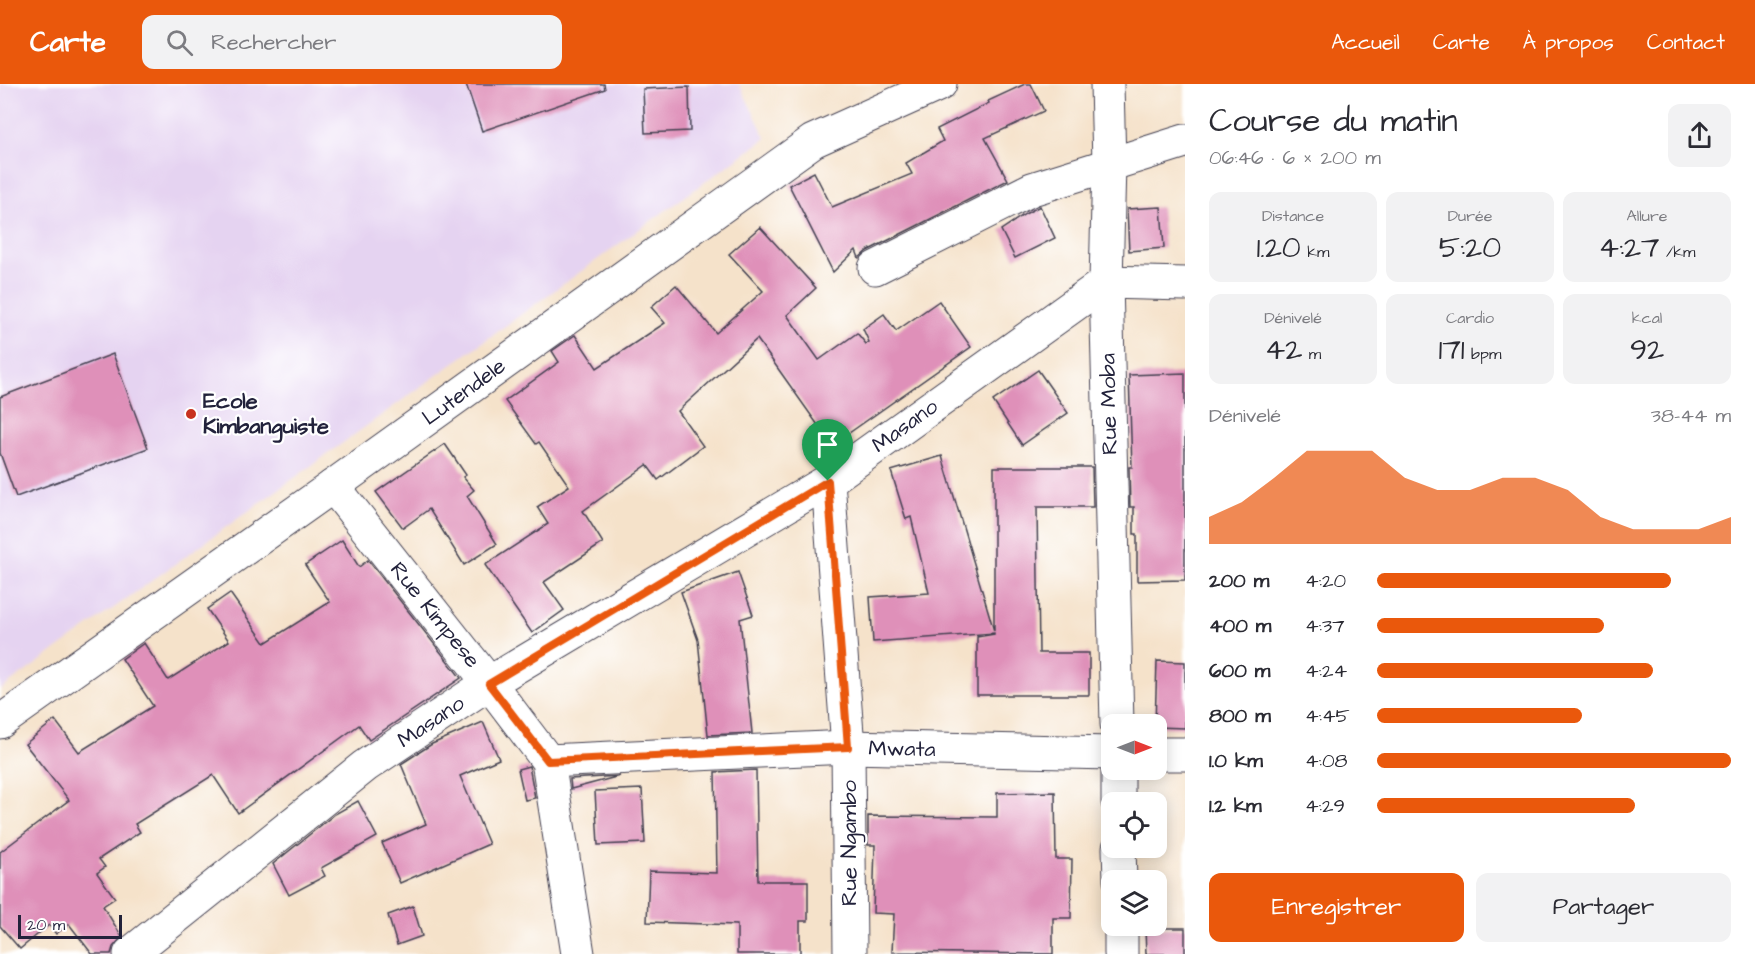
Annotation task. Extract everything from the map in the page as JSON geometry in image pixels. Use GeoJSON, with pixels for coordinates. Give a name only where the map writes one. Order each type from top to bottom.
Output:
{"type":"FeatureCollection","features":[{"type":"Feature","properties":{"kind":"street","name":"Lutendele"},"geometry":{"type":"LineString","coordinates":[[0,722],[813,141],[940,84]]}},
{"type":"Feature","properties":{"kind":"street","name":"Rue Moba"},"geometry":{"type":"LineString","coordinates":[[1107,84],[1109,164],[1106,282],[1117,714]]}},
{"type":"Feature","properties":{"kind":"street"},"geometry":{"type":"LineString","coordinates":[[875,268],[1032,189],[1185,141]]}},
{"type":"Feature","properties":{"kind":"street"},"geometry":{"type":"LineString","coordinates":[[1106,282],[1185,284]]}},
{"type":"Feature","properties":{"kind":"street","name":"Masano"},"geometry":{"type":"LineString","coordinates":[[130,954],[365,766],[489,684],[828,481],[1106,282]]}},
{"type":"Feature","properties":{"kind":"street","name":"Rue Ngambo"},"geometry":{"type":"LineString","coordinates":[[828,481],[848,747],[850,954]]}},
{"type":"Feature","properties":{"kind":"street","name":"Rue Kimpese"},"geometry":{"type":"LineString","coordinates":[[333,486],[548,761],[578,954]]}},
{"type":"Feature","properties":{"kind":"street","name":"Mwata"},"geometry":{"type":"LineString","coordinates":[[548,761],[848,747],[1101,753]]}},
{"type":"Feature","properties":{"kind":"street"},"geometry":{"type":"LineString","coordinates":[[1167,754],[1185,754]]}},
{"type":"Feature","properties":{"kind":"street"},"geometry":{"type":"LineString","coordinates":[[1120,936],[1121,954]]}},
{"type":"Feature","properties":{"kind":"shaded area","name":"Ecole Kimbanguiste"},"geometry":{"type":"Polygon","coordinates":[[[0,84],[739,84],[766,138],[0,690],[0,84]]]}},
{"type":"Feature","properties":{"kind":"building"},"geometry":{"type":"Polygon","coordinates":[[[466,84],[604,84],[605,89],[482,131],[466,84]]]}},
{"type":"Feature","properties":{"kind":"building"},"geometry":{"type":"Polygon","coordinates":[[[1025,84],[1031,84],[1044,111],[985,138],[1008,180],[867,251],[859,258],[856,250],[833,272],[789,185],[814,172],[832,207],[912,174],[906,163],[943,141],[937,129],[1025,84]]]}},
{"type":"Feature","properties":{"kind":"building"},"geometry":{"type":"Polygon","coordinates":[[[689,87],[690,131],[645,133],[643,89],[689,87]]]}},
{"type":"Feature","properties":{"kind":"building"},"geometry":{"type":"Polygon","coordinates":[[[1040,206],[1055,238],[1015,258],[1001,230],[1040,206]]]}},
{"type":"Feature","properties":{"kind":"building"},"geometry":{"type":"Polygon","coordinates":[[[1161,207],[1164,248],[1129,251],[1127,209],[1161,207]]]}},
{"type":"Feature","properties":{"kind":"building"},"geometry":{"type":"Polygon","coordinates":[[[760,227],[816,288],[787,315],[819,360],[857,333],[866,344],[869,342],[863,329],[884,314],[896,331],[939,301],[971,347],[832,445],[757,339],[678,411],[703,446],[658,480],[647,465],[583,511],[603,543],[544,582],[564,610],[532,633],[485,565],[548,524],[537,507],[569,486],[539,442],[536,444],[505,401],[559,362],[552,351],[575,335],[597,368],[665,323],[651,307],[676,285],[716,333],[763,291],[729,254],[760,227]]]}},
{"type":"Feature","properties":{"kind":"building"},"geometry":{"type":"Polygon","coordinates":[[[113,354],[148,448],[16,497],[0,453],[0,397],[113,354]]]}},
{"type":"Feature","properties":{"kind":"building"},"geometry":{"type":"Polygon","coordinates":[[[1038,370],[1068,413],[1022,445],[993,401],[1038,370]]]}},
{"type":"Feature","properties":{"kind":"building"},"geometry":{"type":"Polygon","coordinates":[[[1185,373],[1185,580],[1137,581],[1137,534],[1134,534],[1134,507],[1130,507],[1129,467],[1132,467],[1129,375],[1185,373]]]}},
{"type":"Feature","properties":{"kind":"building"},"geometry":{"type":"Polygon","coordinates":[[[445,444],[466,475],[463,477],[474,490],[467,496],[497,544],[464,565],[429,509],[403,528],[376,492],[445,444]]]}},
{"type":"Feature","properties":{"kind":"building"},"geometry":{"type":"Polygon","coordinates":[[[942,456],[994,631],[994,467],[1092,467],[1093,507],[1037,507],[1039,653],[1089,653],[1089,695],[977,695],[977,637],[994,633],[873,642],[870,597],[929,593],[911,517],[906,519],[891,471],[942,456]]]}},
{"type":"Feature","properties":{"kind":"building"},"geometry":{"type":"Polygon","coordinates":[[[342,540],[359,567],[368,560],[461,678],[369,740],[359,725],[238,813],[213,775],[135,824],[140,832],[99,859],[105,867],[97,873],[115,898],[103,906],[122,937],[113,947],[111,954],[92,954],[69,924],[56,934],[49,925],[20,949],[0,926],[0,852],[69,800],[25,744],[55,720],[79,752],[153,706],[122,659],[144,643],[168,680],[229,641],[207,609],[230,593],[265,643],[330,602],[305,565],[342,540]]]}},
{"type":"Feature","properties":{"kind":"building"},"geometry":{"type":"Polygon","coordinates":[[[738,572],[753,615],[740,619],[752,733],[708,735],[698,640],[681,592],[738,572]]]}},
{"type":"Feature","properties":{"kind":"building"},"geometry":{"type":"Polygon","coordinates":[[[1157,661],[1185,662],[1185,728],[1167,727],[1167,714],[1155,714],[1157,661]]]}},
{"type":"Feature","properties":{"kind":"building"},"geometry":{"type":"Polygon","coordinates":[[[483,722],[499,759],[460,776],[489,844],[400,883],[382,843],[426,824],[401,764],[432,744],[483,722]]]}},
{"type":"Feature","properties":{"kind":"building"},"geometry":{"type":"Polygon","coordinates":[[[529,766],[535,798],[525,800],[518,769],[529,766]]]}},
{"type":"Feature","properties":{"kind":"building"},"geometry":{"type":"Polygon","coordinates":[[[756,770],[758,881],[808,881],[808,921],[800,921],[800,954],[737,954],[737,925],[647,922],[649,871],[717,873],[715,772],[756,770]]]}},
{"type":"Feature","properties":{"kind":"building"},"geometry":{"type":"Polygon","coordinates":[[[620,776],[571,789],[570,779],[620,776]]]}},
{"type":"Feature","properties":{"kind":"building"},"geometry":{"type":"Polygon","coordinates":[[[642,789],[645,843],[598,845],[595,791],[642,789]]]}},
{"type":"Feature","properties":{"kind":"building"},"geometry":{"type":"Polygon","coordinates":[[[1055,792],[1056,859],[1072,859],[1071,918],[1053,918],[1053,954],[892,952],[894,914],[873,913],[875,845],[868,845],[868,816],[997,817],[997,793],[1055,792]]]}},
{"type":"Feature","properties":{"kind":"building"},"geometry":{"type":"Polygon","coordinates":[[[358,801],[377,837],[321,868],[325,876],[289,895],[273,864],[335,814],[358,801]]]}},
{"type":"Feature","properties":{"kind":"building"},"geometry":{"type":"Polygon","coordinates":[[[413,906],[422,936],[397,945],[388,915],[413,906]]]}},
{"type":"Feature","properties":{"kind":"building"},"geometry":{"type":"Polygon","coordinates":[[[1167,928],[1185,928],[1185,954],[1146,954],[1145,936],[1167,936],[1167,928]]]}},
{"type":"Feature","properties":{"kind":"place","name":"Ecole Kimbanguiste"},"geometry":{"type":"Point","coordinates":[191,414]}},
{"type":"Feature","properties":{"kind":"route"},"geometry":{"type":"LineString","coordinates":[[828,481],[848,747],[548,761],[489,684],[828,481]]}}]}
